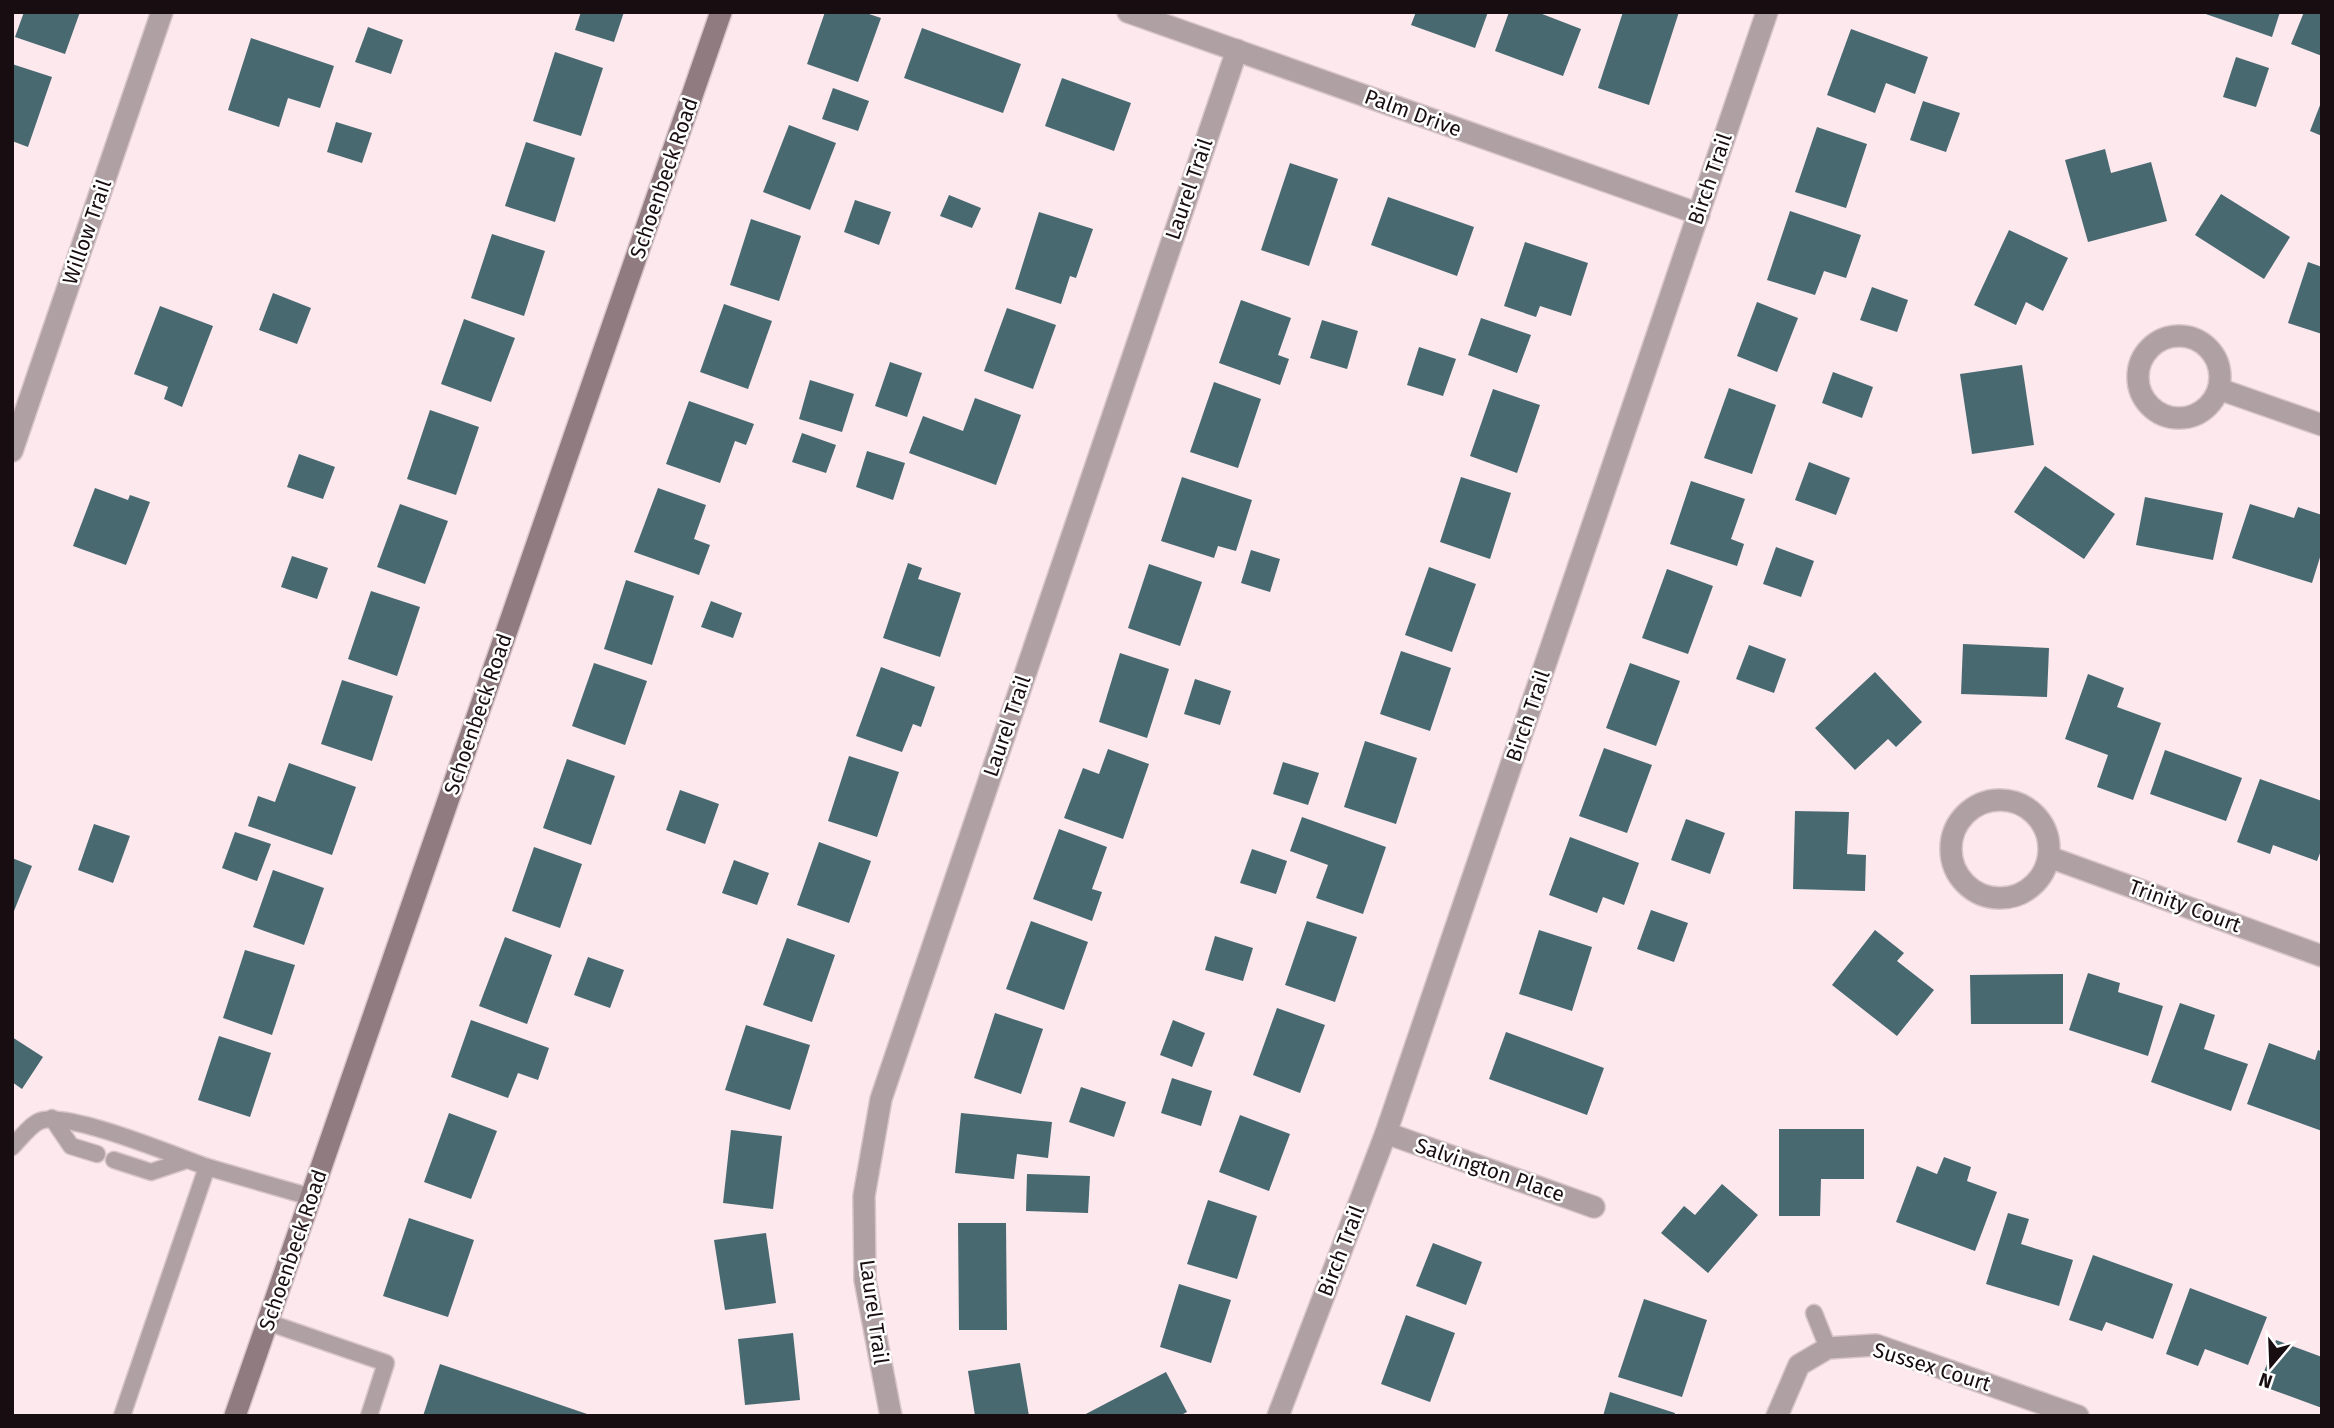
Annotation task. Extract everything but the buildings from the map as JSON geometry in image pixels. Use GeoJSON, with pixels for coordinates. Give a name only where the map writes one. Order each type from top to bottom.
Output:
{"type":"FeatureCollection","features":[{"type":"Feature","properties":{"kind":"main road","name":"Schoenbeck Road"},"geometry":{"type":"LineString","coordinates":[[235,1416],[721,12]]}},
{"type":"Feature","properties":{"kind":"street","name":"Willow Trail"},"geometry":{"type":"LineString","coordinates":[[12,451],[162,12]]}},
{"type":"Feature","properties":{"kind":"street","name":"Palm Drive"},"geometry":{"type":"LineString","coordinates":[[1128,12],[1699,214]]}},
{"type":"Feature","properties":{"kind":"street","name":"Birch Trail"},"geometry":{"type":"LineString","coordinates":[[1278,1416],[1386,1133],[1767,12]]}},
{"type":"Feature","properties":{"kind":"street","name":"Laurel Trail"},"geometry":{"type":"LineString","coordinates":[[891,1416],[865,1280],[864,1196],[881,1098],[1237,50]]}},
{"type":"Feature","properties":{"kind":"street"},"geometry":{"type":"LineString","coordinates":[[2219,389],[2322,425]]}},
{"type":"Feature","properties":{"kind":"street"},"geometry":{"type":"LineString","coordinates":[[2000,799],[2017,802],[2043,823],[2049,839],[2049,857],[2037,883],[2023,893],[2002,899],[1984,896],[1964,883],[1954,869],[1950,849],[1953,832],[1964,814],[1978,804],[2000,799]]}},
{"type":"Feature","properties":{"kind":"street","name":"Trinity Court"},"geometry":{"type":"LineString","coordinates":[[2049,857],[2322,956]]}},
{"type":"Feature","properties":{"kind":"street","name":"Salvington Place"},"geometry":{"type":"LineString","coordinates":[[1386,1133],[1594,1207]]}},
{"type":"Feature","properties":{"kind":"street","name":"Sussex Court"},"geometry":{"type":"LineString","coordinates":[[1777,1416],[1799,1365],[1828,1348],[1876,1345],[2078,1416]]}},
{"type":"Feature","properties":{"kind":"lane"},"geometry":{"type":"LineString","coordinates":[[12,1147],[38,1121],[52,1118],[119,1134],[207,1167],[311,1197]]}},
{"type":"Feature","properties":{"kind":"lane"},"geometry":{"type":"LineString","coordinates":[[52,1118],[71,1146],[97,1154]]}},
{"type":"Feature","properties":{"kind":"lane"},"geometry":{"type":"LineString","coordinates":[[114,1160],[151,1172],[187,1160]]}},
{"type":"Feature","properties":{"kind":"lane"},"geometry":{"type":"LineString","coordinates":[[122,1416],[207,1167]]}},
{"type":"Feature","properties":{"kind":"lane"},"geometry":{"type":"LineString","coordinates":[[1814,1312],[1828,1348]]}},
{"type":"Feature","properties":{"kind":"lane"},"geometry":{"type":"LineString","coordinates":[[267,1322],[386,1363],[369,1416]]}}]}
